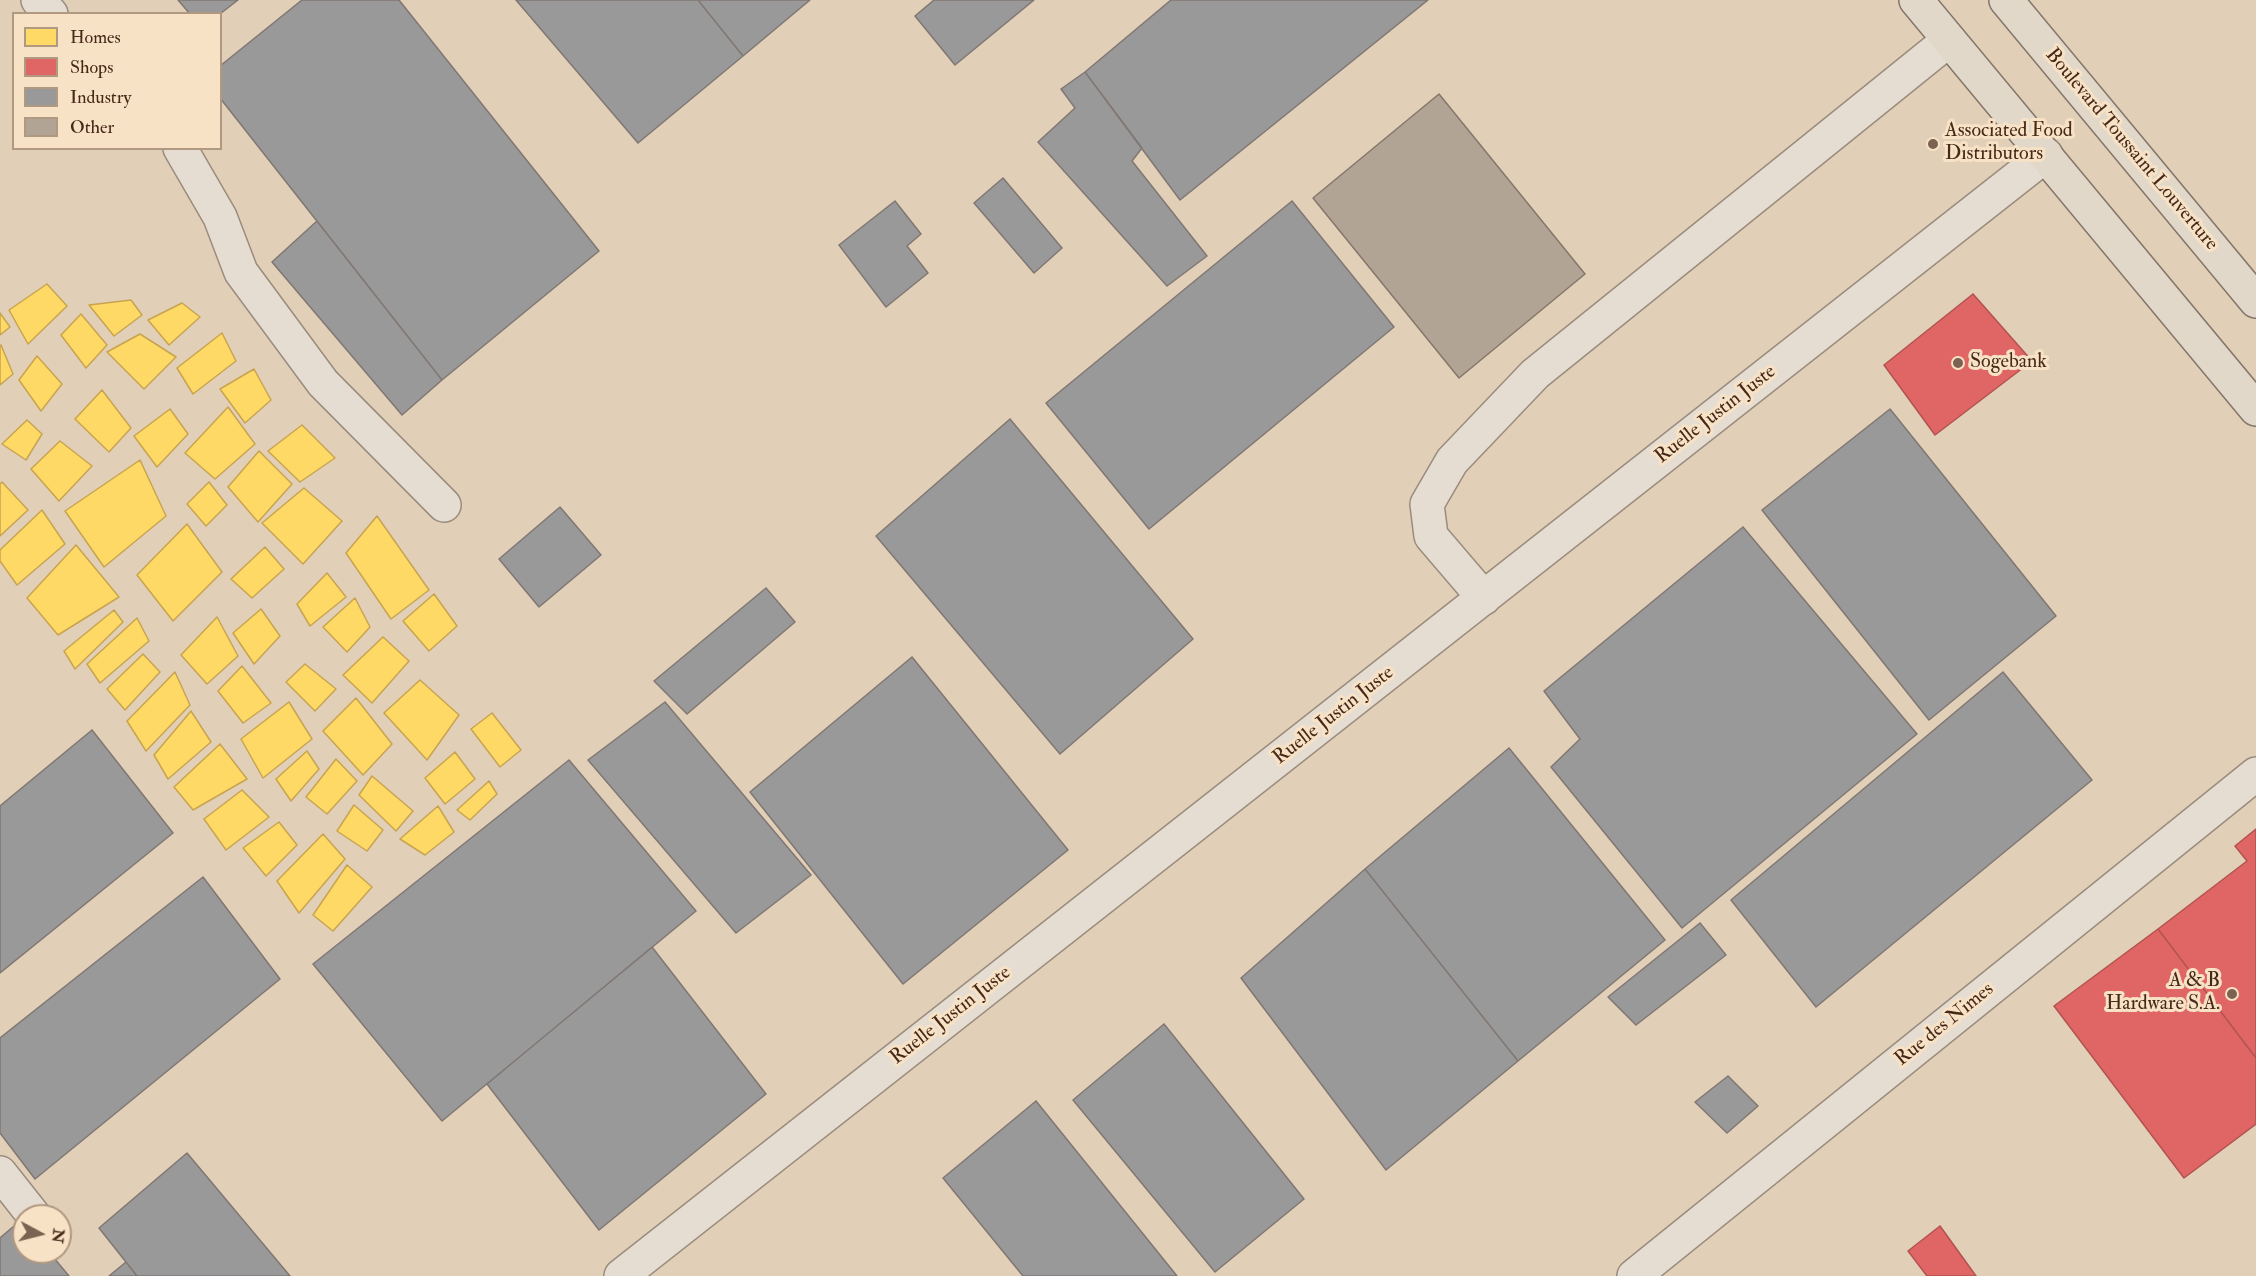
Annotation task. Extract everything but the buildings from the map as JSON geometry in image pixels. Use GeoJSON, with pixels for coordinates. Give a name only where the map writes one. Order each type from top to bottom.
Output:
{"type":"FeatureCollection","features":[{"type":"Feature","properties":{"kind":"main road"},"geometry":{"type":"LineString","coordinates":[[1916,0],[2256,409]]}},
{"type":"Feature","properties":{"kind":"main road","name":"Boulevard Toussaint Louverture"},"geometry":{"type":"LineString","coordinates":[[2006,0],[2256,301]]}},
{"type":"Feature","properties":{"kind":"street"},"geometry":{"type":"LineString","coordinates":[[38,0],[49,12]]}},
{"type":"Feature","properties":{"kind":"street"},"geometry":{"type":"LineString","coordinates":[[1484,598],[1431,536],[1427,504],[1452,461],[1535,374],[1949,40]]}},
{"type":"Feature","properties":{"kind":"street"},"geometry":{"type":"LineString","coordinates":[[181,150],[220,217],[241,272],[316,374],[444,505]]}},
{"type":"Feature","properties":{"kind":"street","name":"Ruelle Justin Juste"},"geometry":{"type":"LineString","coordinates":[[621,1276],[2046,155]]}},
{"type":"Feature","properties":{"kind":"street","name":"Rue des Nimes"},"geometry":{"type":"LineString","coordinates":[[1634,1276],[2256,774]]}},
{"type":"Feature","properties":{"kind":"street"},"geometry":{"type":"LineString","coordinates":[[0,1173],[25,1204]]}},
{"type":"Feature","properties":{"kind":"place","name":"Associated Food Distributors"},"geometry":{"type":"Point","coordinates":[1933,144]}},
{"type":"Feature","properties":{"kind":"place","name":"Sogebank"},"geometry":{"type":"Point","coordinates":[1958,363]}},
{"type":"Feature","properties":{"kind":"place","name":"A & B Hardware S.A."},"geometry":{"type":"Point","coordinates":[2232,994]}}]}
